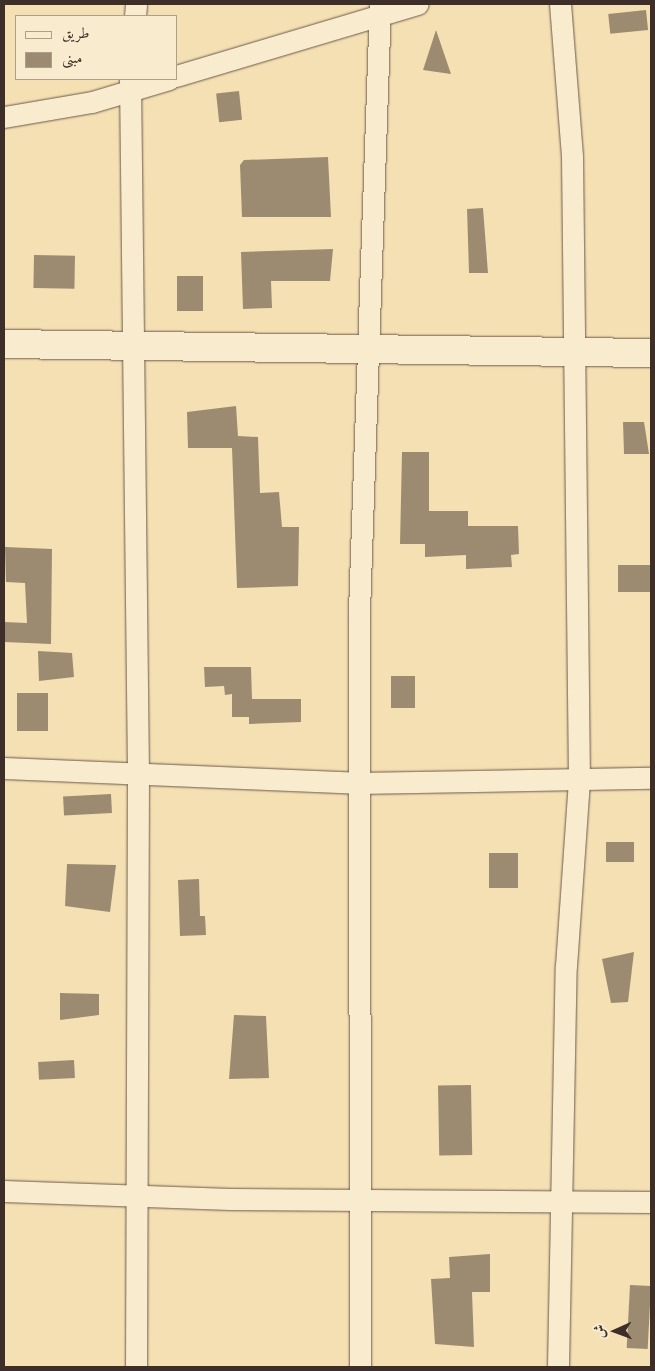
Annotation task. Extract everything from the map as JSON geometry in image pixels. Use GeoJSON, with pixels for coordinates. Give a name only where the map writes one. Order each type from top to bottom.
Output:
{"type":"FeatureCollection","features":[{"type":"Feature","properties":{"kind":"street"},"geometry":{"type":"LineString","coordinates":[[178,75],[380,11],[418,4]]}},
{"type":"Feature","properties":{"kind":"street"},"geometry":{"type":"LineString","coordinates":[[558,1367],[559,1201],[566,966],[579,782],[572,156],[560,4]]}},
{"type":"Feature","properties":{"kind":"street"},"geometry":{"type":"LineString","coordinates":[[360,1367],[357,783],[368,349],[380,11]]}},
{"type":"Feature","properties":{"kind":"street"},"geometry":{"type":"LineString","coordinates":[[4,117],[30,115],[130,85],[162,80]]}},
{"type":"Feature","properties":{"kind":"street"},"geometry":{"type":"LineString","coordinates":[[130,85],[135,344],[138,774],[139,1196],[136,1367]]}},
{"type":"Feature","properties":{"kind":"street"},"geometry":{"type":"LineString","coordinates":[[4,344],[135,344],[651,353]]}},
{"type":"Feature","properties":{"kind":"street"},"geometry":{"type":"LineString","coordinates":[[4,768],[357,783],[579,782],[651,778]]}},
{"type":"Feature","properties":{"kind":"street"},"geometry":{"type":"LineString","coordinates":[[4,1191],[139,1196],[651,1202]]}},
{"type":"Feature","properties":{"kind":"building"},"geometry":{"type":"Polygon","coordinates":[[[646,10],[648,30],[610,34],[608,14],[646,10]]]}},
{"type":"Feature","properties":{"kind":"building"},"geometry":{"type":"Polygon","coordinates":[[[436,30],[451,74],[423,70],[436,30]]]}},
{"type":"Feature","properties":{"kind":"building"},"geometry":{"type":"Polygon","coordinates":[[[239,91],[242,120],[219,122],[216,93],[239,91]]]}},
{"type":"Feature","properties":{"kind":"building"},"geometry":{"type":"Polygon","coordinates":[[[328,157],[331,217],[242,217],[240,165],[244,160],[328,157]]]}},
{"type":"Feature","properties":{"kind":"building"},"geometry":{"type":"Polygon","coordinates":[[[483,208],[488,273],[469,273],[467,209],[483,208]]]}},
{"type":"Feature","properties":{"kind":"building"},"geometry":{"type":"Polygon","coordinates":[[[333,249],[330,281],[271,281],[272,308],[243,309],[241,252],[333,249]]]}},
{"type":"Feature","properties":{"kind":"building"},"geometry":{"type":"Polygon","coordinates":[[[34,255],[75,256],[74,289],[33,288],[34,255]]]}},
{"type":"Feature","properties":{"kind":"building"},"geometry":{"type":"Polygon","coordinates":[[[177,276],[203,276],[203,311],[177,311],[177,276]]]}},
{"type":"Feature","properties":{"kind":"building"},"geometry":{"type":"Polygon","coordinates":[[[236,406],[238,436],[258,437],[260,493],[279,492],[282,527],[299,527],[298,586],[237,588],[232,448],[188,448],[187,412],[236,406]]]}},
{"type":"Feature","properties":{"kind":"building"},"geometry":{"type":"Polygon","coordinates":[[[623,422],[644,422],[649,454],[624,454],[623,422]]]}},
{"type":"Feature","properties":{"kind":"building"},"geometry":{"type":"Polygon","coordinates":[[[402,452],[429,452],[429,511],[468,511],[468,526],[518,526],[519,554],[511,555],[512,567],[466,569],[466,555],[425,557],[425,544],[400,544],[402,452]]]}},
{"type":"Feature","properties":{"kind":"building"},"geometry":{"type":"Polygon","coordinates":[[[5,547],[52,549],[51,644],[4,642],[4,622],[27,623],[25,583],[6,582],[5,547]]]}},
{"type":"Feature","properties":{"kind":"building"},"geometry":{"type":"Polygon","coordinates":[[[618,565],[651,565],[651,592],[618,592],[618,565]]]}},
{"type":"Feature","properties":{"kind":"building"},"geometry":{"type":"Polygon","coordinates":[[[38,651],[72,653],[74,677],[39,681],[38,651]]]}},
{"type":"Feature","properties":{"kind":"building"},"geometry":{"type":"Polygon","coordinates":[[[204,667],[251,667],[252,699],[301,699],[301,722],[249,724],[249,717],[232,717],[232,694],[225,695],[224,686],[205,687],[204,667]]]}},
{"type":"Feature","properties":{"kind":"building"},"geometry":{"type":"Polygon","coordinates":[[[391,676],[415,676],[415,708],[391,708],[391,676]]]}},
{"type":"Feature","properties":{"kind":"building"},"geometry":{"type":"Polygon","coordinates":[[[17,693],[48,693],[48,731],[17,731],[17,693]]]}},
{"type":"Feature","properties":{"kind":"building"},"geometry":{"type":"Polygon","coordinates":[[[111,794],[112,813],[64,815],[63,797],[111,794]]]}},
{"type":"Feature","properties":{"kind":"building"},"geometry":{"type":"Polygon","coordinates":[[[606,842],[634,842],[634,862],[606,862],[606,842]]]}},
{"type":"Feature","properties":{"kind":"building"},"geometry":{"type":"Polygon","coordinates":[[[489,853],[518,853],[518,888],[489,888],[489,853]]]}},
{"type":"Feature","properties":{"kind":"building"},"geometry":{"type":"Polygon","coordinates":[[[67,864],[116,865],[110,912],[65,906],[67,864]]]}},
{"type":"Feature","properties":{"kind":"building"},"geometry":{"type":"Polygon","coordinates":[[[199,879],[200,916],[205,916],[206,935],[180,936],[178,880],[199,879]]]}},
{"type":"Feature","properties":{"kind":"building"},"geometry":{"type":"Polygon","coordinates":[[[634,952],[628,1002],[611,1003],[602,959],[634,952]]]}},
{"type":"Feature","properties":{"kind":"building"},"geometry":{"type":"Polygon","coordinates":[[[60,993],[99,994],[99,1015],[60,1020],[60,993]]]}},
{"type":"Feature","properties":{"kind":"building"},"geometry":{"type":"Polygon","coordinates":[[[234,1015],[266,1016],[269,1078],[229,1079],[234,1015]]]}},
{"type":"Feature","properties":{"kind":"building"},"geometry":{"type":"Polygon","coordinates":[[[74,1060],[75,1078],[39,1080],[38,1062],[74,1060]]]}},
{"type":"Feature","properties":{"kind":"building"},"geometry":{"type":"Polygon","coordinates":[[[471,1085],[472,1155],[439,1156],[438,1086],[471,1085]]]}},
{"type":"Feature","properties":{"kind":"building"},"geometry":{"type":"Polygon","coordinates":[[[490,1254],[490,1292],[472,1292],[474,1347],[435,1344],[431,1279],[450,1278],[449,1257],[490,1254]]]}},
{"type":"Feature","properties":{"kind":"building"},"geometry":{"type":"Polygon","coordinates":[[[630,1285],[651,1286],[648,1349],[627,1348],[630,1285]]]}}]}
